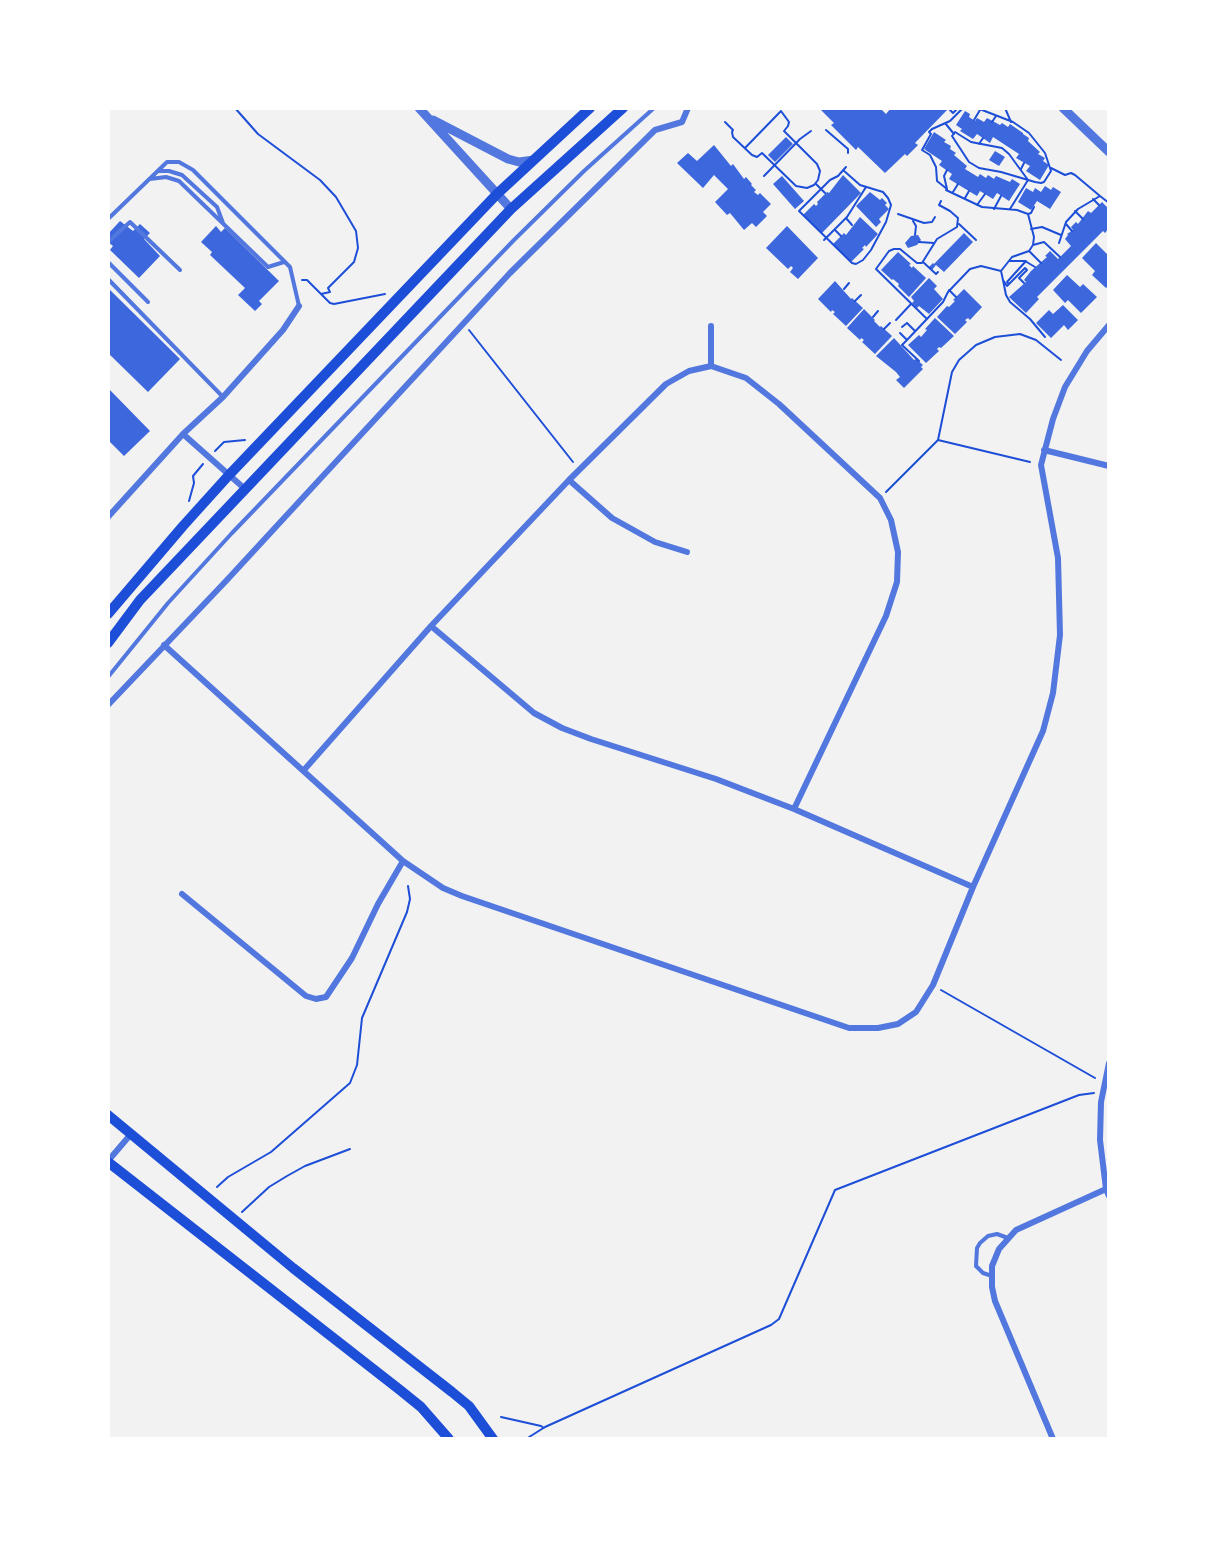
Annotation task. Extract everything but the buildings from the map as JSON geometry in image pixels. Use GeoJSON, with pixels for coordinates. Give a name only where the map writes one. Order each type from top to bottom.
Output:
{"type":"FeatureCollection","features":[{"type":"Feature","properties":{"kind":"main road"},"geometry":{"type":"LineString","coordinates":[[108,614],[229,475],[497,194],[590,108]]}},
{"type":"Feature","properties":{"kind":"main road"},"geometry":{"type":"LineString","coordinates":[[108,643],[140,600],[511,209],[623,108]]}},
{"type":"Feature","properties":{"kind":"main road"},"geometry":{"type":"LineString","coordinates":[[108,1115],[234,1220],[453,1392],[469,1406],[493,1439]]}},
{"type":"Feature","properties":{"kind":"main road"},"geometry":{"type":"LineString","coordinates":[[108,1161],[421,1407],[449,1439]]}},
{"type":"Feature","properties":{"kind":"street"},"geometry":{"type":"LineString","coordinates":[[108,705],[510,273],[655,130],[682,122],[688,108]]}},
{"type":"Feature","properties":{"kind":"street"},"geometry":{"type":"LineString","coordinates":[[1064,108],[1109,152]]}},
{"type":"Feature","properties":{"kind":"street"},"geometry":{"type":"LineString","coordinates":[[422,112],[508,159],[519,162],[534,160]]}},
{"type":"Feature","properties":{"kind":"street"},"geometry":{"type":"LineString","coordinates":[[422,112],[511,209]]}},
{"type":"Feature","properties":{"kind":"street"},"geometry":{"type":"LineString","coordinates":[[108,517],[183,434],[223,397],[282,330],[299,306]]}},
{"type":"Feature","properties":{"kind":"street"},"geometry":{"type":"LineString","coordinates":[[164,645],[404,861],[443,888],[849,1028],[878,1028],[898,1024],[916,1012],[933,985],[973,887],[1043,731],[1053,693],[1060,635],[1058,558],[1041,465],[1053,419],[1065,387],[1082,357],[1109,325]]}},
{"type":"Feature","properties":{"kind":"street"},"geometry":{"type":"LineString","coordinates":[[711,326],[711,366]]}},
{"type":"Feature","properties":{"kind":"street"},"geometry":{"type":"LineString","coordinates":[[303,770],[431,626],[579,470],[666,384],[689,370],[711,366],[746,378],[779,404],[880,498],[891,520],[898,552],[897,582],[886,616],[795,809]]}},
{"type":"Feature","properties":{"kind":"street"},"geometry":{"type":"LineString","coordinates":[[183,434],[245,489]]}},
{"type":"Feature","properties":{"kind":"street"},"geometry":{"type":"LineString","coordinates":[[1044,450],[1109,466]]}},
{"type":"Feature","properties":{"kind":"street"},"geometry":{"type":"LineString","coordinates":[[569,480],[612,518],[655,542],[687,552]]}},
{"type":"Feature","properties":{"kind":"street"},"geometry":{"type":"LineString","coordinates":[[431,626],[534,713],[562,728],[716,779],[795,809],[973,887]]}},
{"type":"Feature","properties":{"kind":"street"},"geometry":{"type":"LineString","coordinates":[[182,894],[306,996],[316,999],[326,997],[352,958],[378,904],[404,861]]}},
{"type":"Feature","properties":{"kind":"street"},"geometry":{"type":"LineString","coordinates":[[1109,1063],[1103,1092],[1100,1140],[1106,1189],[1109,1196]]}},
{"type":"Feature","properties":{"kind":"street"},"geometry":{"type":"LineString","coordinates":[[108,1161],[132,1133]]}},
{"type":"Feature","properties":{"kind":"street"},"geometry":{"type":"LineString","coordinates":[[1053,1439],[995,1300],[992,1276],[995,1256],[1008,1238],[1023,1225],[1106,1189]]}},
{"type":"Feature","properties":{"kind":"lane"},"geometry":{"type":"LineString","coordinates":[[108,676],[168,603],[232,532],[514,240],[584,171],[654,108]]}},
{"type":"Feature","properties":{"kind":"lane"},"geometry":{"type":"LineString","coordinates":[[108,219],[167,162],[179,162],[194,170],[290,267],[299,306]]}},
{"type":"Feature","properties":{"kind":"lane"},"geometry":{"type":"LineString","coordinates":[[158,171],[169,171],[182,175],[217,207],[223,224]]}},
{"type":"Feature","properties":{"kind":"lane"},"geometry":{"type":"LineString","coordinates":[[149,180],[166,177],[179,181],[268,267],[284,262]]}},
{"type":"Feature","properties":{"kind":"lane"},"geometry":{"type":"LineString","coordinates":[[108,242],[130,222],[180,270]]}},
{"type":"Feature","properties":{"kind":"lane"},"geometry":{"type":"LineString","coordinates":[[108,262],[148,302]]}},
{"type":"Feature","properties":{"kind":"lane"},"geometry":{"type":"LineString","coordinates":[[108,279],[223,397]]}},
{"type":"Feature","properties":{"kind":"lane"},"geometry":{"type":"LineString","coordinates":[[992,1276],[983,1273],[976,1266],[980,1243],[988,1236],[997,1234],[1008,1238]]}},
{"type":"Feature","properties":{"kind":"path"},"geometry":{"type":"LineString","coordinates":[[235,108],[258,134],[320,180],[336,197],[356,231],[358,248],[354,262],[328,288],[330,292],[321,294],[334,304],[356,298],[388,294]]}},
{"type":"Feature","properties":{"kind":"path"},"geometry":{"type":"LineString","coordinates":[[745,148],[784,108]]}},
{"type":"Feature","properties":{"kind":"path"},"geometry":{"type":"LineString","coordinates":[[952,108],[950,110],[953,113],[961,108],[968,108]]}},
{"type":"Feature","properties":{"kind":"path"},"geometry":{"type":"LineString","coordinates":[[961,108],[945,123],[928,132],[931,134],[922,150],[930,155],[936,167],[937,181],[946,189],[977,205],[1028,214]]}},
{"type":"Feature","properties":{"kind":"path"},"geometry":{"type":"LineString","coordinates":[[1005,108],[1012,122]]}},
{"type":"Feature","properties":{"kind":"path"},"geometry":{"type":"LineString","coordinates":[[945,123],[954,134],[952,136],[969,162],[976,167],[1044,182],[1051,168],[1046,153],[1023,127],[978,109],[974,120]]}},
{"type":"Feature","properties":{"kind":"path"},"geometry":{"type":"LineString","coordinates":[[725,122],[733,130],[733,137],[755,157],[762,153],[798,187],[807,188],[816,184],[820,175],[818,166],[784,131],[789,122],[781,111]]}},
{"type":"Feature","properties":{"kind":"path"},"geometry":{"type":"LineString","coordinates":[[992,122],[996,116]]}},
{"type":"Feature","properties":{"kind":"path"},"geometry":{"type":"LineString","coordinates":[[826,130],[848,149],[848,153]]}},
{"type":"Feature","properties":{"kind":"path"},"geometry":{"type":"LineString","coordinates":[[764,176],[811,131]]}},
{"type":"Feature","properties":{"kind":"path"},"geometry":{"type":"LineString","coordinates":[[954,134],[955,132],[967,141],[1004,149],[1030,180]]}},
{"type":"Feature","properties":{"kind":"path"},"geometry":{"type":"LineString","coordinates":[[839,140],[842,137]]}},
{"type":"Feature","properties":{"kind":"path"},"geometry":{"type":"LineString","coordinates":[[979,144],[983,138]]}},
{"type":"Feature","properties":{"kind":"path"},"geometry":{"type":"LineString","coordinates":[[1000,154],[1004,149]]}},
{"type":"Feature","properties":{"kind":"path"},"geometry":{"type":"LineString","coordinates":[[1021,169],[1024,163]]}},
{"type":"Feature","properties":{"kind":"path"},"geometry":{"type":"LineString","coordinates":[[843,170],[860,185],[883,192],[891,205],[886,222],[873,248],[863,260],[856,264],[852,263],[825,238],[799,211],[846,167]]}},
{"type":"Feature","properties":{"kind":"path"},"geometry":{"type":"LineString","coordinates":[[1051,168],[1065,175],[1071,173],[1075,175],[1109,203]]}},
{"type":"Feature","properties":{"kind":"path"},"geometry":{"type":"LineString","coordinates":[[946,189],[944,176],[947,170]]}},
{"type":"Feature","properties":{"kind":"path"},"geometry":{"type":"LineString","coordinates":[[1010,209],[1034,176]]}},
{"type":"Feature","properties":{"kind":"path"},"geometry":{"type":"LineString","coordinates":[[831,179],[835,183]]}},
{"type":"Feature","properties":{"kind":"path"},"geometry":{"type":"LineString","coordinates":[[816,184],[825,193]]}},
{"type":"Feature","properties":{"kind":"path"},"geometry":{"type":"LineString","coordinates":[[953,192],[958,184]]}},
{"type":"Feature","properties":{"kind":"path"},"geometry":{"type":"LineString","coordinates":[[825,238],[846,218],[866,187]]}},
{"type":"Feature","properties":{"kind":"path"},"geometry":{"type":"LineString","coordinates":[[965,198],[969,191]]}},
{"type":"Feature","properties":{"kind":"path"},"geometry":{"type":"LineString","coordinates":[[977,205],[985,194]]}},
{"type":"Feature","properties":{"kind":"path"},"geometry":{"type":"LineString","coordinates":[[994,209],[1001,196]]}},
{"type":"Feature","properties":{"kind":"path"},"geometry":{"type":"LineString","coordinates":[[1059,243],[1066,224],[1075,212],[1101,196]]}},
{"type":"Feature","properties":{"kind":"path"},"geometry":{"type":"LineString","coordinates":[[1094,200],[1099,205]]}},
{"type":"Feature","properties":{"kind":"path"},"geometry":{"type":"LineString","coordinates":[[941,201],[939,205],[956,216],[959,224],[975,240]]}},
{"type":"Feature","properties":{"kind":"path"},"geometry":{"type":"LineString","coordinates":[[807,203],[812,207]]}},
{"type":"Feature","properties":{"kind":"path"},"geometry":{"type":"LineString","coordinates":[[1028,214],[1034,207]]}},
{"type":"Feature","properties":{"kind":"path"},"geometry":{"type":"LineString","coordinates":[[1075,212],[1083,219]]}},
{"type":"Feature","properties":{"kind":"path"},"geometry":{"type":"LineString","coordinates":[[898,214],[913,221],[928,223],[935,217]]}},
{"type":"Feature","properties":{"kind":"path"},"geometry":{"type":"LineString","coordinates":[[1001,271],[1016,255],[1029,251],[1033,245],[1034,237],[1028,214]]}},
{"type":"Feature","properties":{"kind":"path"},"geometry":{"type":"LineString","coordinates":[[846,218],[852,225]]}},
{"type":"Feature","properties":{"kind":"path"},"geometry":{"type":"LineString","coordinates":[[913,221],[916,226],[915,235]]}},
{"type":"Feature","properties":{"kind":"path"},"geometry":{"type":"LineString","coordinates":[[923,262],[934,243],[959,224]]}},
{"type":"Feature","properties":{"kind":"path"},"geometry":{"type":"LineString","coordinates":[[1066,224],[1072,231]]}},
{"type":"Feature","properties":{"kind":"path"},"geometry":{"type":"LineString","coordinates":[[1031,228],[1042,227],[1061,235]]}},
{"type":"Feature","properties":{"kind":"path"},"geometry":{"type":"LineString","coordinates":[[835,230],[841,236]]}},
{"type":"Feature","properties":{"kind":"path"},"geometry":{"type":"LineString","coordinates":[[919,242],[934,243]]}},
{"type":"Feature","properties":{"kind":"path"},"geometry":{"type":"LineString","coordinates":[[1033,245],[1044,242],[1060,257]]}},
{"type":"Feature","properties":{"kind":"path"},"geometry":{"type":"LineString","coordinates":[[923,262],[917,263],[898,249],[892,249],[876,269],[927,319]]}},
{"type":"Feature","properties":{"kind":"path"},"geometry":{"type":"LineString","coordinates":[[1029,251],[1041,262]]}},
{"type":"Feature","properties":{"kind":"path"},"geometry":{"type":"LineString","coordinates":[[1021,254],[1021,260]]}},
{"type":"Feature","properties":{"kind":"path"},"geometry":{"type":"LineString","coordinates":[[1010,261],[1026,261],[1035,267]]}},
{"type":"Feature","properties":{"kind":"path"},"geometry":{"type":"LineString","coordinates":[[1008,284],[1006,282],[1026,261]]}},
{"type":"Feature","properties":{"kind":"path"},"geometry":{"type":"LineString","coordinates":[[923,262],[936,274],[938,272]]}},
{"type":"Feature","properties":{"kind":"path"},"geometry":{"type":"LineString","coordinates":[[919,361],[902,345],[941,305],[949,290],[975,266],[1001,271]]}},
{"type":"Feature","properties":{"kind":"path"},"geometry":{"type":"LineString","coordinates":[[1008,284],[1025,268],[1027,270],[1019,278],[1024,283]]}},
{"type":"Feature","properties":{"kind":"path"},"geometry":{"type":"LineString","coordinates":[[1001,271],[1006,295],[1010,302],[1030,319],[1045,337]]}},
{"type":"Feature","properties":{"kind":"path"},"geometry":{"type":"LineString","coordinates":[[1003,280],[1007,286],[1008,284]]}},
{"type":"Feature","properties":{"kind":"path"},"geometry":{"type":"LineString","coordinates":[[843,289],[849,283]]}},
{"type":"Feature","properties":{"kind":"path"},"geometry":{"type":"LineString","coordinates":[[949,290],[956,297]]}},
{"type":"Feature","properties":{"kind":"path"},"geometry":{"type":"LineString","coordinates":[[855,300],[861,295]]}},
{"type":"Feature","properties":{"kind":"path"},"geometry":{"type":"LineString","coordinates":[[896,320],[911,304]]}},
{"type":"Feature","properties":{"kind":"path"},"geometry":{"type":"LineString","coordinates":[[941,305],[945,309]]}},
{"type":"Feature","properties":{"kind":"path"},"geometry":{"type":"LineString","coordinates":[[873,317],[878,312]]}},
{"type":"Feature","properties":{"kind":"path"},"geometry":{"type":"LineString","coordinates":[[924,322],[927,326]]}},
{"type":"Feature","properties":{"kind":"path"},"geometry":{"type":"LineString","coordinates":[[464,323],[579,470]]}},
{"type":"Feature","properties":{"kind":"path"},"geometry":{"type":"LineString","coordinates":[[884,329],[890,323]]}},
{"type":"Feature","properties":{"kind":"path"},"geometry":{"type":"LineString","coordinates":[[902,327],[907,323],[917,337]]}},
{"type":"Feature","properties":{"kind":"path"},"geometry":{"type":"LineString","coordinates":[[900,333],[907,340]]}},
{"type":"Feature","properties":{"kind":"path"},"geometry":{"type":"LineString","coordinates":[[880,498],[938,440],[952,372],[959,360],[976,345],[995,337],[1020,334],[1036,340],[1061,360]]}},
{"type":"Feature","properties":{"kind":"path"},"geometry":{"type":"LineString","coordinates":[[938,440],[1041,465]]}},
{"type":"Feature","properties":{"kind":"path"},"geometry":{"type":"LineString","coordinates":[[217,1187],[228,1177],[271,1152],[350,1083],[357,1065],[362,1018],[407,912],[410,899],[408,886]]}},
{"type":"Feature","properties":{"kind":"path"},"geometry":{"type":"LineString","coordinates":[[933,985],[1105,1084]]}},
{"type":"Feature","properties":{"kind":"path"},"geometry":{"type":"LineString","coordinates":[[526,1439],[544,1428],[771,1325],[779,1318],[835,1190],[1079,1095],[1103,1092]]}},
{"type":"Feature","properties":{"kind":"path"},"geometry":{"type":"LineString","coordinates":[[234,1220],[247,1206],[278,1181],[305,1166],[350,1149]]}},
{"type":"Feature","properties":{"kind":"path"},"geometry":{"type":"LineString","coordinates":[[501,1417],[544,1428]]}}]}
